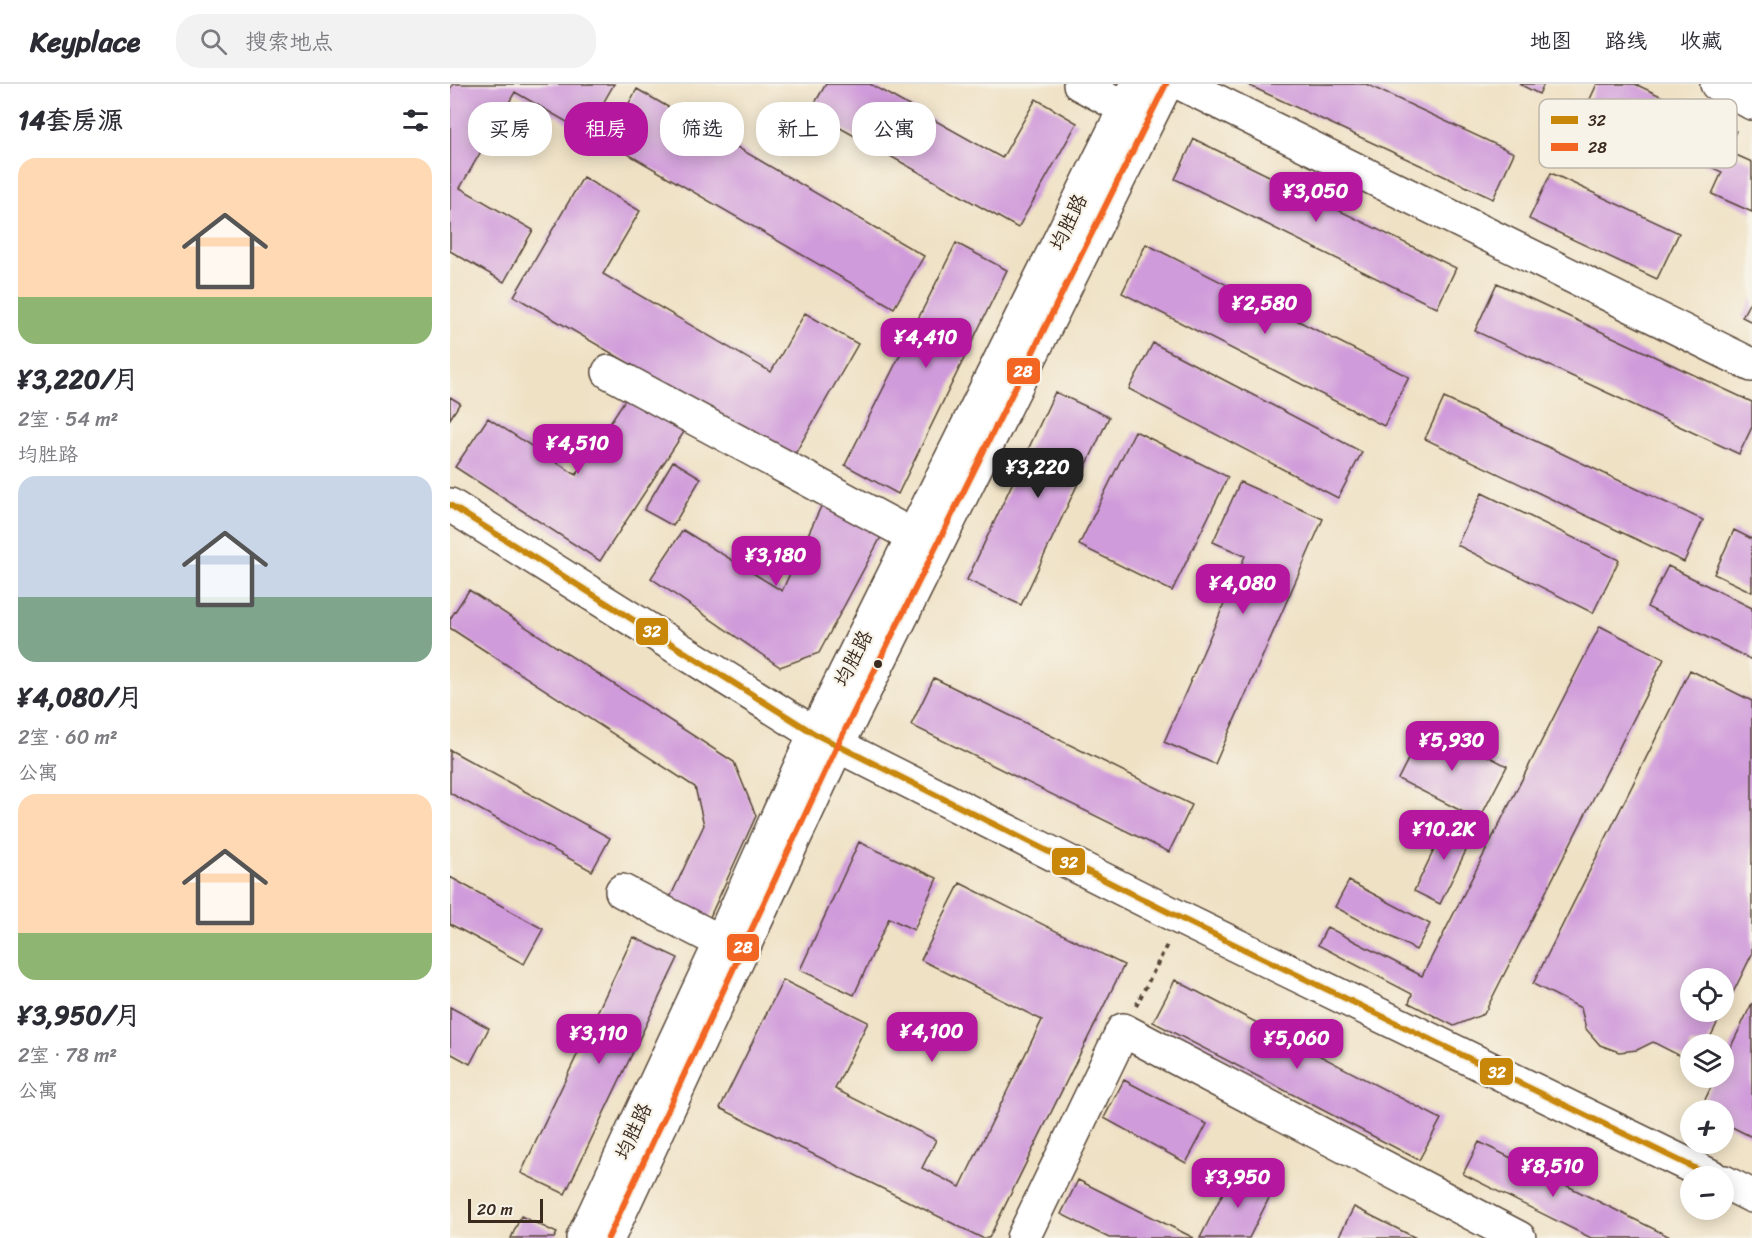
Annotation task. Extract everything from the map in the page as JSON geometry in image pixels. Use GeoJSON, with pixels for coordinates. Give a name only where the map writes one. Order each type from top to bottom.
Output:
{"type":"FeatureCollection","features":[{"type":"Feature","properties":{"kind":"street"},"geometry":{"type":"LineString","coordinates":[[1080,84],[1131,96]]}},
{"type":"Feature","properties":{"kind":"street","name":"均胜路"},"geometry":{"type":"LineString","coordinates":[[583,1238],[721,942],[1166,84]]}},
{"type":"Feature","properties":{"kind":"street"},"geometry":{"type":"LineString","coordinates":[[1182,84],[1752,365]]}},
{"type":"Feature","properties":{"kind":"street"},"geometry":{"type":"LineString","coordinates":[[1717,84],[1752,103]]}},
{"type":"Feature","properties":{"kind":"street","name":"均胜路"},"geometry":{"type":"LineString","coordinates":[[608,1238],[913,536],[1131,96]]}},
{"type":"Feature","properties":{"kind":"street"},"geometry":{"type":"LineString","coordinates":[[609,372],[913,536]]}},
{"type":"Feature","properties":{"kind":"street"},"geometry":{"type":"LineString","coordinates":[[450,505],[826,739],[1180,918],[1690,1166]]}},
{"type":"Feature","properties":{"kind":"street"},"geometry":{"type":"LineString","coordinates":[[622,891],[721,942]]}},
{"type":"Feature","properties":{"kind":"street"},"geometry":{"type":"LineString","coordinates":[[1023,1238],[1123,1030],[1519,1238]]}},
{"type":"Feature","properties":{"kind":"street"},"geometry":{"type":"LineString","coordinates":[[1734,1187],[1752,1196]]}},
{"type":"Feature","properties":{"kind":"path"},"geometry":{"type":"LineString","coordinates":[[1123,1030],[1180,918]]}},
{"type":"Feature","properties":{"kind":"building"},"geometry":{"type":"Polygon","coordinates":[[[453,84],[614,84],[604,102],[564,102],[564,120],[552,113],[552,102],[532,102],[515,92],[509,102],[468,102],[468,156],[478,156],[460,188],[533,230],[504,282],[450,251],[450,89],[453,84]]]}},
{"type":"Feature","properties":{"kind":"building"},"geometry":{"type":"Polygon","coordinates":[[[826,84],[870,84],[902,102],[852,102],[852,135],[840,128],[840,102],[815,102],[826,84]]]}},
{"type":"Feature","properties":{"kind":"building"},"geometry":{"type":"Polygon","coordinates":[[[1246,84],[1366,84],[1514,153],[1493,199],[1246,84]]]}},
{"type":"Feature","properties":{"kind":"building"},"geometry":{"type":"Polygon","coordinates":[[[1519,84],[1544,84],[1539,94],[1519,84]]]}},
{"type":"Feature","properties":{"kind":"building"},"geometry":{"type":"Polygon","coordinates":[[[1597,84],[1635,84],[1667,99],[1590,99],[1597,84]]]}},
{"type":"Feature","properties":{"kind":"building"},"geometry":{"type":"Polygon","coordinates":[[[637,89],[660,102],[660,156],[744,156],[744,151],[924,256],[894,308],[631,156],[648,156],[648,102],[630,102],[637,89]]]}},
{"type":"Feature","properties":{"kind":"building"},"geometry":{"type":"Polygon","coordinates":[[[1036,99],[1077,123],[1018,228],[890,156],[936,156],[936,121],[1002,158],[1036,99]]]}},
{"type":"Feature","properties":{"kind":"building"},"geometry":{"type":"Polygon","coordinates":[[[1194,139],[1456,268],[1437,308],[1175,179],[1194,139]]]}},
{"type":"Feature","properties":{"kind":"building"},"geometry":{"type":"Polygon","coordinates":[[[1737,155],[1752,162],[1752,212],[1712,194],[1722,172],[1713,168],[1737,168],[1737,155]]]}},
{"type":"Feature","properties":{"kind":"building"},"geometry":{"type":"Polygon","coordinates":[[[1551,173],[1679,233],[1657,279],[1529,219],[1551,173]]]}},
{"type":"Feature","properties":{"kind":"building"},"geometry":{"type":"Polygon","coordinates":[[[583,177],[640,211],[603,274],[771,372],[805,313],[858,344],[792,459],[514,296],[583,177]]]}},
{"type":"Feature","properties":{"kind":"building"},"geometry":{"type":"Polygon","coordinates":[[[956,243],[1007,270],[898,494],[845,465],[956,243]]]}},
{"type":"Feature","properties":{"kind":"building"},"geometry":{"type":"Polygon","coordinates":[[[1146,244],[1409,377],[1384,426],[1122,293],[1146,244]]]}},
{"type":"Feature","properties":{"kind":"building"},"geometry":{"type":"Polygon","coordinates":[[[1497,283],[1752,402],[1752,427],[1739,454],[1475,331],[1497,283]]]}},
{"type":"Feature","properties":{"kind":"building"},"geometry":{"type":"Polygon","coordinates":[[[1752,298],[1752,322],[1742,317],[1752,298]]]}},
{"type":"Feature","properties":{"kind":"building"},"geometry":{"type":"Polygon","coordinates":[[[1153,343],[1362,452],[1338,498],[1129,389],[1153,343]]]}},
{"type":"Feature","properties":{"kind":"building"},"geometry":{"type":"Polygon","coordinates":[[[630,392],[686,429],[600,561],[455,467],[488,418],[576,475],[630,392]]]}},
{"type":"Feature","properties":{"kind":"building"},"geometry":{"type":"Polygon","coordinates":[[[1055,392],[1109,417],[1021,605],[967,580],[1055,392]]]}},
{"type":"Feature","properties":{"kind":"building"},"geometry":{"type":"Polygon","coordinates":[[[450,397],[460,403],[450,419],[450,397]]]}},
{"type":"Feature","properties":{"kind":"building"},"geometry":{"type":"Polygon","coordinates":[[[1444,398],[1703,520],[1684,562],[1425,439],[1444,398]]]}},
{"type":"Feature","properties":{"kind":"building"},"geometry":{"type":"Polygon","coordinates":[[[1135,431],[1228,477],[1172,591],[1079,545],[1135,431]]]}},
{"type":"Feature","properties":{"kind":"building"},"geometry":{"type":"Polygon","coordinates":[[[673,461],[701,478],[673,526],[644,510],[673,461]]]}},
{"type":"Feature","properties":{"kind":"building"},"geometry":{"type":"Polygon","coordinates":[[[1240,482],[1323,519],[1215,764],[1164,742],[1245,556],[1213,542],[1240,482]]]}},
{"type":"Feature","properties":{"kind":"building"},"geometry":{"type":"Polygon","coordinates":[[[1482,493],[1619,560],[1593,613],[1457,545],[1482,493]]]}},
{"type":"Feature","properties":{"kind":"building"},"geometry":{"type":"Polygon","coordinates":[[[824,500],[882,535],[819,653],[780,667],[651,578],[683,530],[782,591],[824,500]]]}},
{"type":"Feature","properties":{"kind":"building"},"geometry":{"type":"Polygon","coordinates":[[[1734,530],[1752,539],[1752,592],[1714,574],[1734,530]]]}},
{"type":"Feature","properties":{"kind":"building"},"geometry":{"type":"Polygon","coordinates":[[[1668,566],[1752,608],[1752,660],[1647,607],[1668,566]]]}},
{"type":"Feature","properties":{"kind":"building"},"geometry":{"type":"Polygon","coordinates":[[[469,590],[734,762],[756,816],[709,919],[669,900],[704,825],[695,787],[450,628],[450,619],[469,590]]]}},
{"type":"Feature","properties":{"kind":"building"},"geometry":{"type":"Polygon","coordinates":[[[1600,626],[1664,659],[1484,1014],[1454,1026],[1409,1003],[1412,994],[1318,945],[1327,927],[1422,976],[1600,626]]]}},
{"type":"Feature","properties":{"kind":"building"},"geometry":{"type":"Polygon","coordinates":[[[1690,670],[1752,701],[1752,954],[1734,991],[1734,968],[1680,968],[1680,1022],[1718,1022],[1712,1034],[1680,1034],[1680,1056],[1653,1042],[1637,1050],[1619,1052],[1600,1045],[1586,1029],[1581,1008],[1533,984],[1690,670]]]}},
{"type":"Feature","properties":{"kind":"building"},"geometry":{"type":"Polygon","coordinates":[[[934,678],[1192,805],[1169,852],[911,725],[934,678]]]}},
{"type":"Feature","properties":{"kind":"building"},"geometry":{"type":"Polygon","coordinates":[[[1426,724],[1507,766],[1479,820],[1398,779],[1426,724]]]}},
{"type":"Feature","properties":{"kind":"building"},"geometry":{"type":"Polygon","coordinates":[[[450,750],[610,838],[592,871],[450,793],[450,750]]]}},
{"type":"Feature","properties":{"kind":"building"},"geometry":{"type":"Polygon","coordinates":[[[1449,819],[1475,832],[1440,904],[1414,891],[1449,819]]]}},
{"type":"Feature","properties":{"kind":"building"},"geometry":{"type":"Polygon","coordinates":[[[859,842],[937,878],[914,930],[889,918],[854,995],[800,970],[859,842]]]}},
{"type":"Feature","properties":{"kind":"building"},"geometry":{"type":"Polygon","coordinates":[[[450,877],[543,929],[524,964],[450,924],[450,877]]]}},
{"type":"Feature","properties":{"kind":"building"},"geometry":{"type":"Polygon","coordinates":[[[1349,881],[1430,924],[1416,950],[1335,907],[1349,881]]]}},
{"type":"Feature","properties":{"kind":"building"},"geometry":{"type":"Polygon","coordinates":[[[960,883],[1124,965],[989,1238],[982,1238],[720,1108],[783,980],[868,1022],[835,1089],[936,1140],[922,1168],[960,1187],[1042,1020],[921,960],[960,883]]]}},
{"type":"Feature","properties":{"kind":"building"},"geometry":{"type":"Polygon","coordinates":[[[633,937],[678,958],[565,1194],[521,1173],[633,937]]]}},
{"type":"Feature","properties":{"kind":"building"},"geometry":{"type":"Polygon","coordinates":[[[1175,980],[1441,1119],[1419,1160],[1153,1022],[1175,980]]]}},
{"type":"Feature","properties":{"kind":"building"},"geometry":{"type":"Polygon","coordinates":[[[1752,1003],[1752,1137],[1734,1128],[1734,1100],[1705,1100],[1711,1088],[1734,1088],[1734,1040],[1752,1003]]]}},
{"type":"Feature","properties":{"kind":"building"},"geometry":{"type":"Polygon","coordinates":[[[450,1007],[489,1028],[470,1064],[450,1053],[450,1007]]]}},
{"type":"Feature","properties":{"kind":"building"},"geometry":{"type":"Polygon","coordinates":[[[1124,1080],[1207,1124],[1186,1163],[1104,1118],[1124,1080]]]}},
{"type":"Feature","properties":{"kind":"building"},"geometry":{"type":"Polygon","coordinates":[[[1479,1142],[1672,1238],[1591,1238],[1463,1174],[1479,1142]]]}},
{"type":"Feature","properties":{"kind":"building"},"geometry":{"type":"Polygon","coordinates":[[[1234,1171],[1273,1190],[1249,1238],[1200,1238],[1234,1171]]]}},
{"type":"Feature","properties":{"kind":"building"},"geometry":{"type":"Polygon","coordinates":[[[1078,1180],[1194,1238],[1109,1238],[1061,1214],[1078,1180]]]}},
{"type":"Feature","properties":{"kind":"building"},"geometry":{"type":"Polygon","coordinates":[[[1354,1207],[1416,1238],[1338,1238],[1354,1207]]]}},
{"type":"Feature","properties":{"kind":"building"},"geometry":{"type":"Polygon","coordinates":[[[521,1216],[557,1233],[554,1238],[511,1238],[521,1216]]]}},
{"type":"Feature","properties":{"kind":"transit line","name":"28"},"geometry":{"type":"LineString","coordinates":[[608,1238],[838,744],[1166,84]]}},
{"type":"Feature","properties":{"kind":"transit line","name":"32"},"geometry":{"type":"LineString","coordinates":[[450,505],[815,734],[1180,918],[1690,1166]]}}]}
